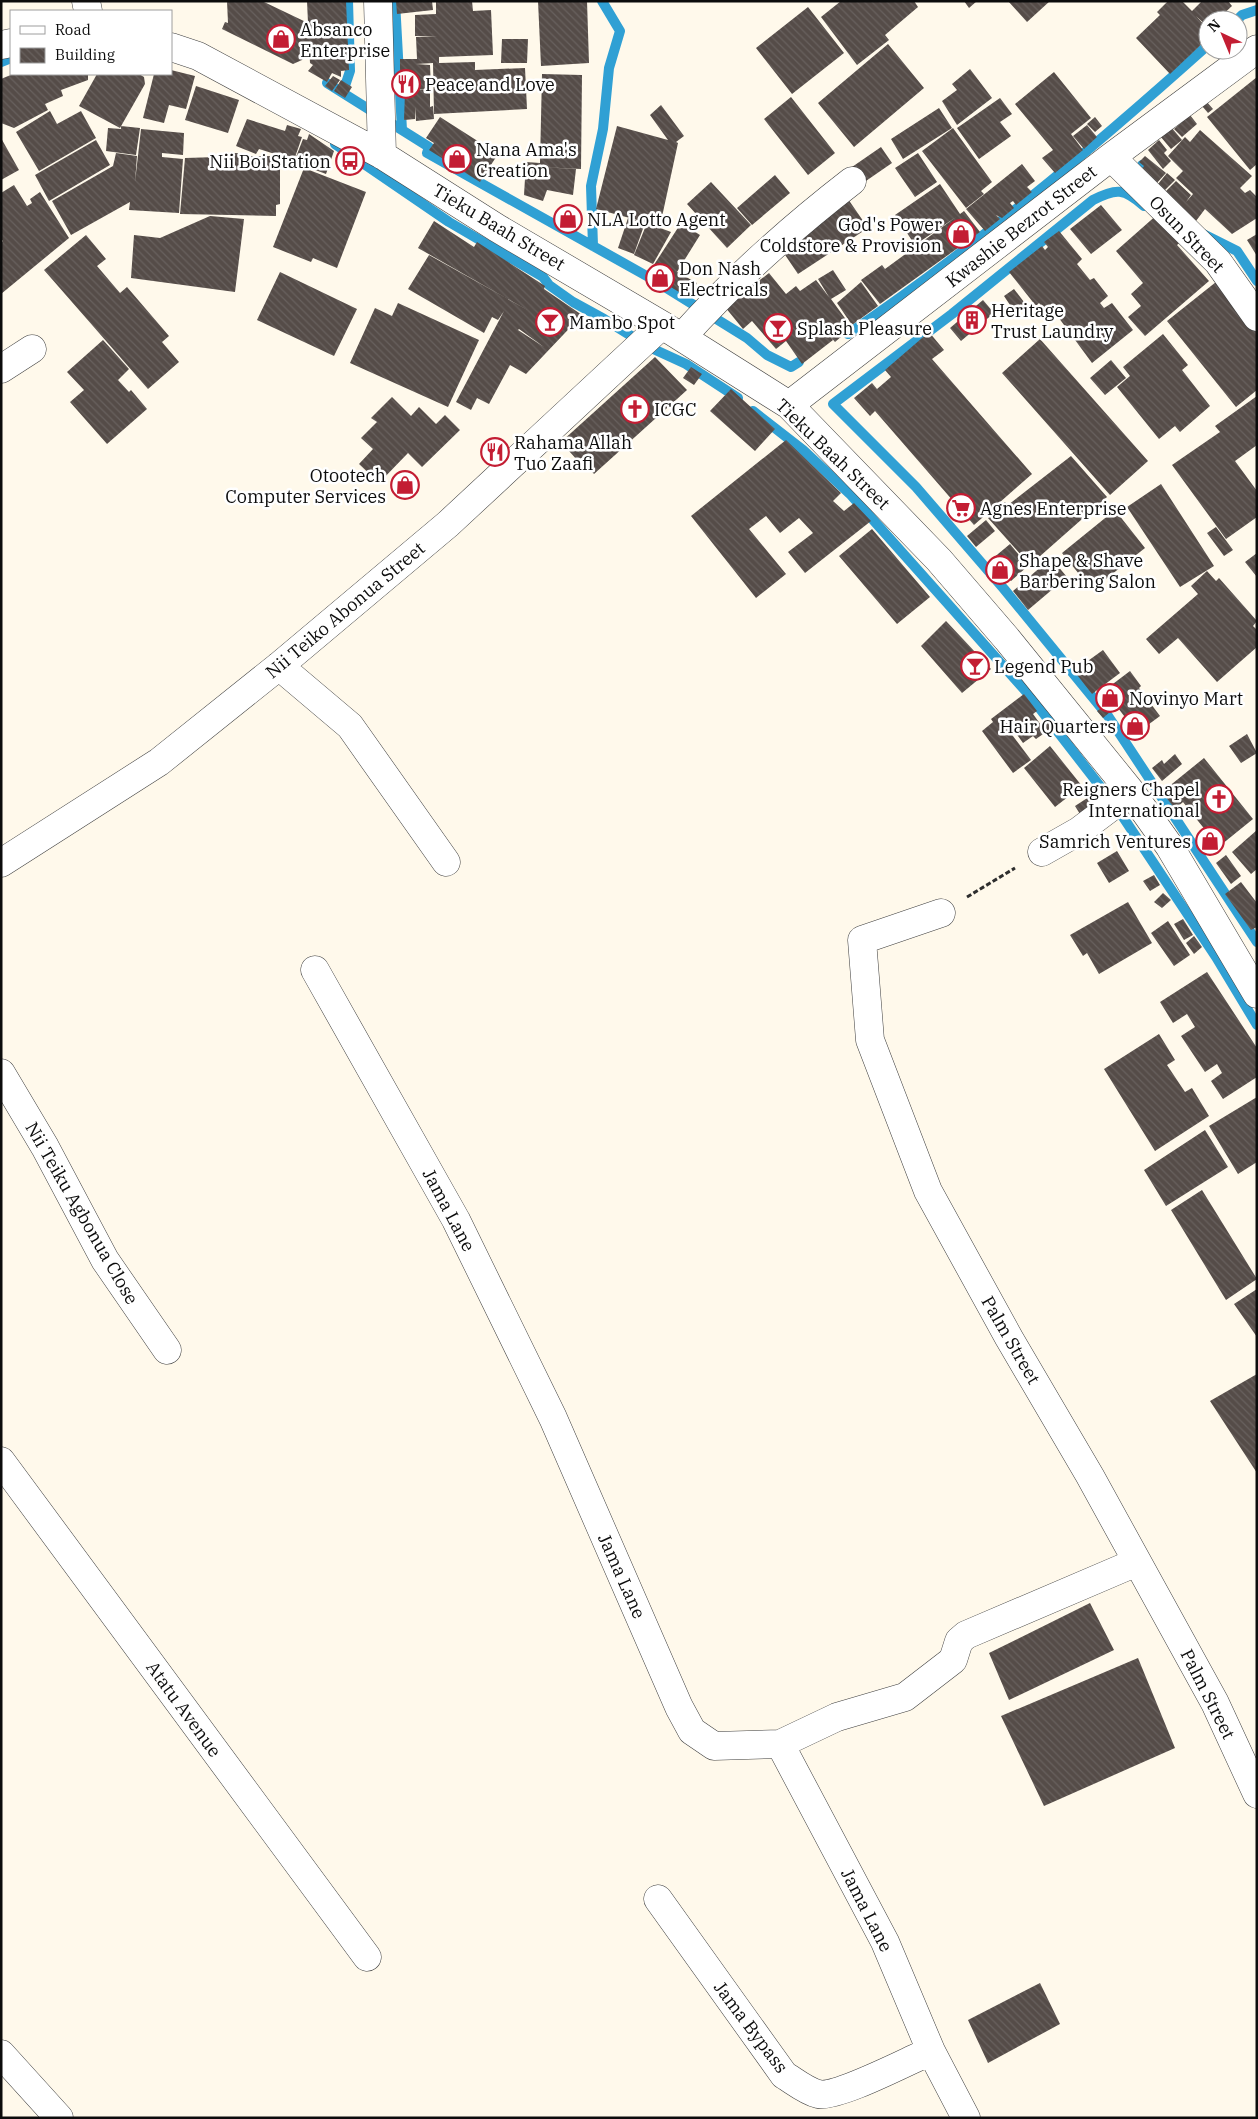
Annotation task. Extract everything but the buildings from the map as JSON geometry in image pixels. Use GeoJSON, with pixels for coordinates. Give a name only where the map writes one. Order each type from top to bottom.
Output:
{"type":"FeatureCollection","features":[{"type":"Feature","properties":{"kind":"street"},"geometry":{"type":"LineString","coordinates":[[378,1],[382,155]]}},
{"type":"Feature","properties":{"kind":"street","name":"Tieku Baah Street"},"geometry":{"type":"LineString","coordinates":[[172,47],[198,56],[382,155],[497,228],[672,331],[789,405],[939,560],[1007,639],[1131,792],[1170,847],[1257,994]]}},
{"type":"Feature","properties":{"kind":"street","name":"Kwashie Bezrot Street"},"geometry":{"type":"LineString","coordinates":[[789,405],[1111,157],[1257,49]]}},
{"type":"Feature","properties":{"kind":"street","name":"Osun Street"},"geometry":{"type":"LineString","coordinates":[[1111,157],[1218,262],[1257,317]]}},
{"type":"Feature","properties":{"kind":"street","name":"Nii Teiko Abonua Street"},"geometry":{"type":"LineString","coordinates":[[1,863],[159,762],[279,666],[750,266],[794,226],[852,181]]}},
{"type":"Feature","properties":{"kind":"street"},"geometry":{"type":"LineString","coordinates":[[1,369],[32,349]]}},
{"type":"Feature","properties":{"kind":"street"},"geometry":{"type":"LineString","coordinates":[[279,666],[350,726],[446,862]]}},
{"type":"Feature","properties":{"kind":"street"},"geometry":{"type":"LineString","coordinates":[[1042,852],[1079,831],[1131,792]]}},
{"type":"Feature","properties":{"kind":"street","name":"Palm Street"},"geometry":{"type":"LineString","coordinates":[[941,913],[862,940],[870,1040],[928,1192],[1009,1338],[1090,1476],[1215,1703],[1257,1794]]}},
{"type":"Feature","properties":{"kind":"street","name":"Jama Lane"},"geometry":{"type":"LineString","coordinates":[[315,970],[456,1220],[553,1418],[675,1698],[692,1731],[714,1746],[780,1744],[885,1942],[931,2050],[966,2118]]}},
{"type":"Feature","properties":{"kind":"street","name":"Nii Teiku Agbonua Close"},"geometry":{"type":"LineString","coordinates":[[1,1073],[44,1146],[106,1260],[167,1350]]}},
{"type":"Feature","properties":{"kind":"street","name":"Atatu Avenue"},"geometry":{"type":"LineString","coordinates":[[1,1461],[367,1957]]}},
{"type":"Feature","properties":{"kind":"street"},"geometry":{"type":"LineString","coordinates":[[780,1744],[837,1717],[906,1697],[953,1660],[959,1641],[966,1635],[1137,1562]]}},
{"type":"Feature","properties":{"kind":"street","name":"Jama Bypass"},"geometry":{"type":"LineString","coordinates":[[658,1899],[784,2075],[802,2086],[819,2094],[837,2092],[931,2050]]}},
{"type":"Feature","properties":{"kind":"street"},"geometry":{"type":"LineString","coordinates":[[1,2054],[59,2118]]}},
{"type":"Feature","properties":{"kind":"path"},"geometry":{"type":"LineString","coordinates":[[941,913],[1042,852]]}},
{"type":"Feature","properties":{"kind":"waterway"},"geometry":{"type":"LineString","coordinates":[[343,92],[350,71],[348,1]]}},
{"type":"Feature","properties":{"kind":"waterway"},"geometry":{"type":"LineString","coordinates":[[395,1],[402,130]]}},
{"type":"Feature","properties":{"kind":"waterway"},"geometry":{"type":"LineString","coordinates":[[593,246],[591,186],[603,129],[609,68],[620,31],[602,1]]}},
{"type":"Feature","properties":{"kind":"waterway"},"geometry":{"type":"LineString","coordinates":[[1248,13],[1257,10]]}},
{"type":"Feature","properties":{"kind":"waterway"},"geometry":{"type":"LineString","coordinates":[[848,334],[942,267],[1033,196],[1198,54]]}},
{"type":"Feature","properties":{"kind":"waterway"},"geometry":{"type":"LineString","coordinates":[[1,62],[10,58]]}},
{"type":"Feature","properties":{"kind":"waterway"},"geometry":{"type":"LineString","coordinates":[[327,83],[429,147],[427,153],[652,279],[747,338],[767,355],[791,367],[799,362]]}},
{"type":"Feature","properties":{"kind":"waterway"},"geometry":{"type":"LineString","coordinates":[[335,144],[449,222],[543,277],[549,285],[573,302],[649,347],[686,364],[738,398]]}},
{"type":"Feature","properties":{"kind":"waterway"},"geometry":{"type":"LineString","coordinates":[[1144,206],[1131,196],[1120,192],[1108,193],[1093,200],[952,314],[833,404],[916,487],[1004,589],[1108,716],[1257,942]]}},
{"type":"Feature","properties":{"kind":"waterway"},"geometry":{"type":"LineString","coordinates":[[1203,234],[1237,251],[1257,281]]}},
{"type":"Feature","properties":{"kind":"waterway"},"geometry":{"type":"LineString","coordinates":[[753,411],[803,450],[850,494],[1030,696],[1117,808],[1216,957],[1257,1025]]}},
{"type":"Feature","properties":{"kind":"place","name":"Absanco Enterprise"},"geometry":{"type":"Point","coordinates":[281,39]}},
{"type":"Feature","properties":{"kind":"place","name":"Peace and Love"},"geometry":{"type":"Point","coordinates":[406,84]}},
{"type":"Feature","properties":{"kind":"place","name":"Nana Ama's Creation"},"geometry":{"type":"Point","coordinates":[457,159]}},
{"type":"Feature","properties":{"kind":"place","name":"Nii Boi Station"},"geometry":{"type":"Point","coordinates":[350,161]}},
{"type":"Feature","properties":{"kind":"place","name":"NLA Lotto Agent"},"geometry":{"type":"Point","coordinates":[568,219]}},
{"type":"Feature","properties":{"kind":"place","name":"God's Power Coldstore & Provision"},"geometry":{"type":"Point","coordinates":[961,234]}},
{"type":"Feature","properties":{"kind":"place","name":"Don Nash Electricals"},"geometry":{"type":"Point","coordinates":[660,278]}},
{"type":"Feature","properties":{"kind":"place","name":"Heritage Trust Laundry"},"geometry":{"type":"Point","coordinates":[972,320]}},
{"type":"Feature","properties":{"kind":"place","name":"Mambo Spot"},"geometry":{"type":"Point","coordinates":[550,322]}},
{"type":"Feature","properties":{"kind":"place","name":"Splash Pleasure"},"geometry":{"type":"Point","coordinates":[778,328]}},
{"type":"Feature","properties":{"kind":"place","name":"ICGC"},"geometry":{"type":"Point","coordinates":[635,409]}},
{"type":"Feature","properties":{"kind":"place","name":"Rahama Allah Tuo Zaafi"},"geometry":{"type":"Point","coordinates":[495,452]}},
{"type":"Feature","properties":{"kind":"place","name":"Otootech Computer Services"},"geometry":{"type":"Point","coordinates":[405,485]}},
{"type":"Feature","properties":{"kind":"place","name":"Agnes Enterprise"},"geometry":{"type":"Point","coordinates":[961,508]}},
{"type":"Feature","properties":{"kind":"place","name":"Shape & Shave Barbering Salon"},"geometry":{"type":"Point","coordinates":[1000,570]}},
{"type":"Feature","properties":{"kind":"place","name":"Legend Pub"},"geometry":{"type":"Point","coordinates":[975,666]}},
{"type":"Feature","properties":{"kind":"place","name":"Novinyo Mart"},"geometry":{"type":"Point","coordinates":[1110,698]}},
{"type":"Feature","properties":{"kind":"place","name":"Hair Quarters"},"geometry":{"type":"Point","coordinates":[1135,726]}},
{"type":"Feature","properties":{"kind":"place","name":"Reigners Chapel International"},"geometry":{"type":"Point","coordinates":[1219,799]}},
{"type":"Feature","properties":{"kind":"place","name":"Samrich Ventures"},"geometry":{"type":"Point","coordinates":[1210,841]}}]}
